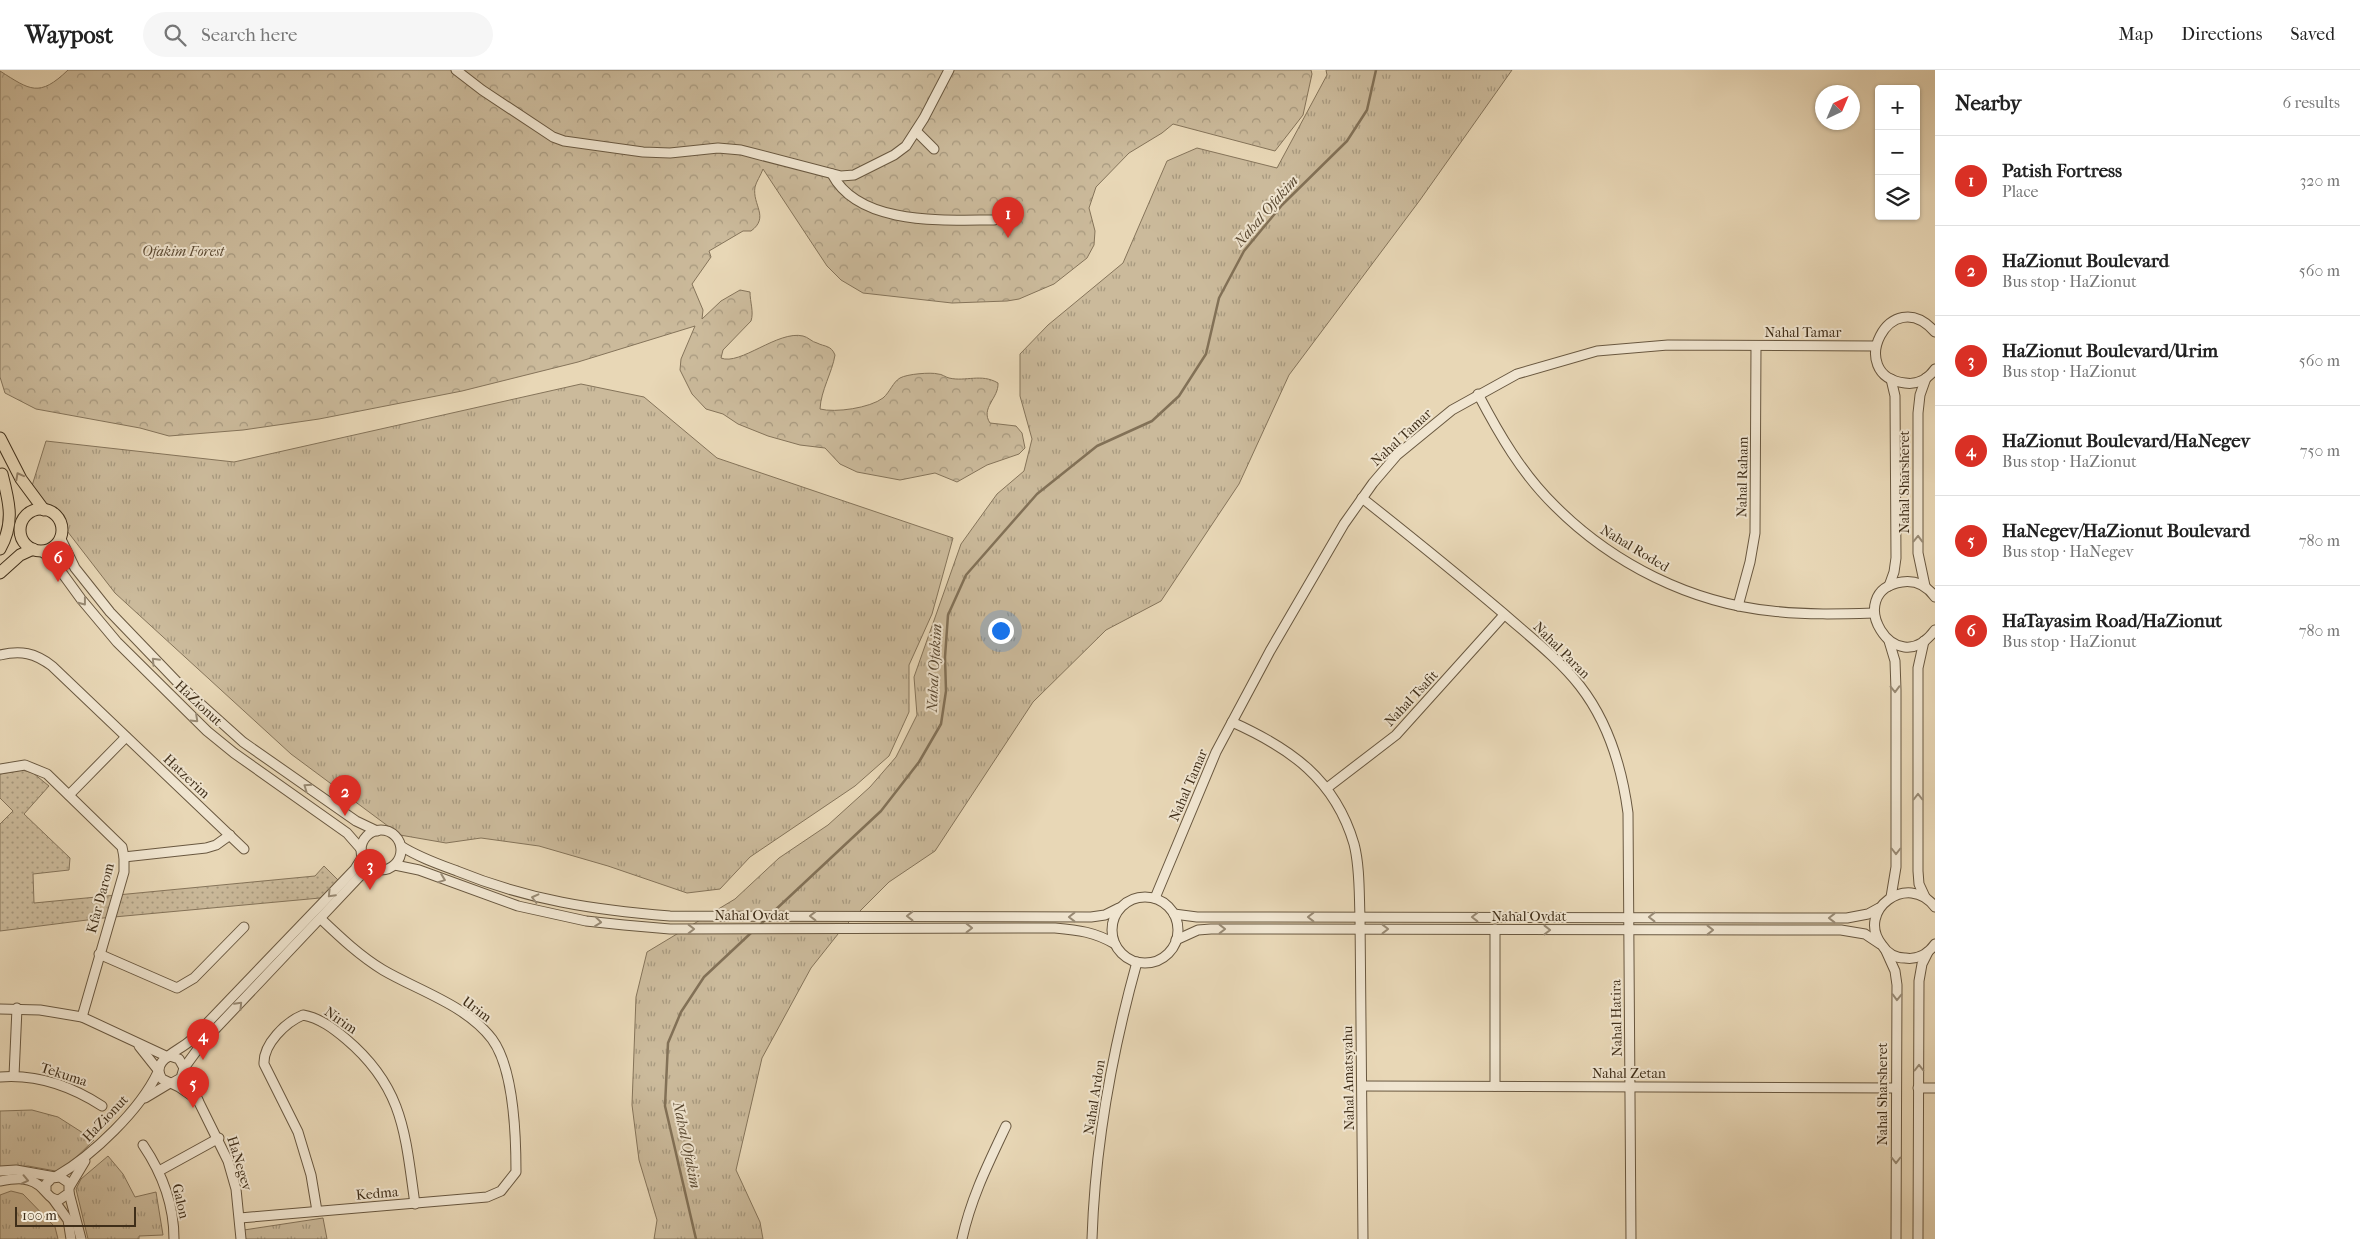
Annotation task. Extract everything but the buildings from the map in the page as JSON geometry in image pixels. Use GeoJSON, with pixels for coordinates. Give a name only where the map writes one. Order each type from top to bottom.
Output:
{"type":"FeatureCollection","features":[{"type":"Feature","properties":{"kind":"main road"},"geometry":{"type":"LineString","coordinates":[[0,438],[21,479],[44,510],[58,518],[61,530],[60,537],[52,547],[20,555],[0,573]]}},
{"type":"Feature","properties":{"kind":"main road"},"geometry":{"type":"LineString","coordinates":[[1,472],[22,525],[24,542],[38,550]]}},
{"type":"Feature","properties":{"kind":"main road"},"geometry":{"type":"LineString","coordinates":[[0,549],[8,534],[11,521],[10,504],[1,472]]}},
{"type":"Feature","properties":{"kind":"main road"},"geometry":{"type":"LineString","coordinates":[[0,554],[32,511],[44,510]]}},
{"type":"Feature","properties":{"kind":"street"},"geometry":{"type":"LineString","coordinates":[[456,70],[482,90],[553,137],[564,141],[643,152],[670,153],[718,148],[741,150],[832,174],[854,174],[867,170],[906,146],[949,70]]}},
{"type":"Feature","properties":{"kind":"street"},"geometry":{"type":"LineString","coordinates":[[916,131],[934,149]]}},
{"type":"Feature","properties":{"kind":"street"},"geometry":{"type":"LineString","coordinates":[[832,174],[839,187],[860,202],[902,218],[994,220]]}},
{"type":"Feature","properties":{"kind":"street"},"geometry":{"type":"LineString","coordinates":[[1935,332],[1921,320],[1900,318],[1883,328],[1875,346],[1878,364],[1891,379],[1908,384],[1926,378],[1935,369]]}},
{"type":"Feature","properties":{"kind":"street","name":"Nahal Tamar"},"geometry":{"type":"LineString","coordinates":[[1155,898],[1216,752],[1334,541],[1362,498],[1397,455],[1452,410],[1517,374],[1597,351],[1659,345],[1875,346]]}},
{"type":"Feature","properties":{"kind":"street","name":"Nahal Raham"},"geometry":{"type":"LineString","coordinates":[[1738,606],[1750,562],[1755,533],[1756,346]]}},
{"type":"Feature","properties":{"kind":"street","name":"Nahal Sharsheret"},"geometry":{"type":"LineString","coordinates":[[1925,586],[1918,554],[1918,413],[1920,395],[1926,378]]}},
{"type":"Feature","properties":{"kind":"street","name":"Nahal Sharsheret"},"geometry":{"type":"LineString","coordinates":[[1874,613],[1876,602],[1888,586],[1894,572],[1896,558],[1895,396],[1891,379]]}},
{"type":"Feature","properties":{"kind":"street","name":"Nahal Roded"},"geometry":{"type":"LineString","coordinates":[[1478,394],[1498,431],[1532,480],[1554,506],[1611,553],[1647,574],[1702,596],[1738,606],[1801,614],[1874,613]]}},
{"type":"Feature","properties":{"kind":"street","name":"Nahal Paran"},"geometry":{"type":"LineString","coordinates":[[1362,498],[1504,615],[1558,663],[1580,686],[1598,715],[1613,748],[1624,785],[1628,813],[1629,917]]}},
{"type":"Feature","properties":{"kind":"street","name":"HaZionut"},"geometry":{"type":"LineString","coordinates":[[60,537],[63,548],[75,568],[110,612],[184,690],[243,742],[356,822],[377,830]]}},
{"type":"Feature","properties":{"kind":"street","name":"HaZionut"},"geometry":{"type":"LineString","coordinates":[[38,550],[57,566],[111,635],[162,688],[234,753],[347,833],[362,854]]}},
{"type":"Feature","properties":{"kind":"street"},"geometry":{"type":"LineString","coordinates":[[1888,586],[1907,581],[1925,586],[1935,597]]}},
{"type":"Feature","properties":{"kind":"street"},"geometry":{"type":"LineString","coordinates":[[1874,613],[1876,624],[1889,641],[1895,661],[1896,867],[1891,897]]}},
{"type":"Feature","properties":{"kind":"street","name":"Nahal Tsafit"},"geometry":{"type":"LineString","coordinates":[[1327,788],[1396,736],[1504,615]]}},
{"type":"Feature","properties":{"kind":"street"},"geometry":{"type":"LineString","coordinates":[[1889,641],[1907,646],[1924,641],[1935,630]]}},
{"type":"Feature","properties":{"kind":"street"},"geometry":{"type":"LineString","coordinates":[[1924,641],[1918,668],[1918,871],[1919,884],[1925,897],[1935,907]]}},
{"type":"Feature","properties":{"kind":"street","name":"Hatzerim"},"geometry":{"type":"LineString","coordinates":[[0,655],[24,652],[34,654],[52,666],[244,848]]}},
{"type":"Feature","properties":{"kind":"street","name":"Nahal Amatsyahu"},"geometry":{"type":"LineString","coordinates":[[1232,722],[1268,738],[1310,768],[1327,788],[1343,815],[1354,845],[1359,875],[1360,917],[1363,1239]]}},
{"type":"Feature","properties":{"kind":"street"},"geometry":{"type":"LineString","coordinates":[[70,795],[126,737]]}},
{"type":"Feature","properties":{"kind":"street","name":"Kfar Darom"},"geometry":{"type":"LineString","coordinates":[[0,769],[25,765],[47,774],[116,839],[122,847],[124,872],[82,1017]]}},
{"type":"Feature","properties":{"kind":"street"},"geometry":{"type":"LineString","coordinates":[[134,1041],[158,1071],[162,1079],[171,1083],[180,1080],[184,1070],[203,1042],[360,876],[373,869],[383,870],[395,865],[400,858],[401,846],[392,833],[377,830],[365,839],[362,854],[355,869],[191,1040],[160,1062],[158,1071]]}},
{"type":"Feature","properties":{"kind":"street"},"geometry":{"type":"LineString","coordinates":[[124,857],[206,848],[216,845],[230,835]]}},
{"type":"Feature","properties":{"kind":"street","name":"Nahal Ovdat"},"geometry":{"type":"LineString","coordinates":[[401,846],[426,859],[521,894],[588,909],[635,914],[670,916],[1091,917],[1105,915],[1119,908]]}},
{"type":"Feature","properties":{"kind":"street"},"geometry":{"type":"LineString","coordinates":[[362,854],[373,869]]}},
{"type":"Feature","properties":{"kind":"street","name":"Nahal Ovdat"},"geometry":{"type":"LineString","coordinates":[[395,865],[419,870],[518,906],[586,921],[670,929],[1078,930],[1099,934],[1115,944]]}},
{"type":"Feature","properties":{"kind":"street"},"geometry":{"type":"LineString","coordinates":[[1879,908],[1891,897],[1908,892],[1925,897]]}},
{"type":"Feature","properties":{"kind":"street"},"geometry":{"type":"LineString","coordinates":[[1136,898],[1155,898],[1169,907],[1174,914],[1178,932],[1176,940],[1172,949],[1156,961],[1137,962],[1120,952],[1115,944],[1112,926],[1119,908],[1136,898]]}},
{"type":"Feature","properties":{"kind":"street","name":"Nahal Sharsheret"},"geometry":{"type":"LineString","coordinates":[[1879,908],[1875,926],[1883,947],[1894,966],[1897,985],[1896,1239]]}},
{"type":"Feature","properties":{"kind":"street","name":"Nahal Ovdat"},"geometry":{"type":"LineString","coordinates":[[1174,914],[1196,917],[1847,918],[1868,914],[1879,908]]}},
{"type":"Feature","properties":{"kind":"street","name":"Nahal Hatira"},"geometry":{"type":"LineString","coordinates":[[1629,917],[1631,1239]]}},
{"type":"Feature","properties":{"kind":"street","name":"Urim"},"geometry":{"type":"LineString","coordinates":[[321,919],[368,960],[452,1006],[478,1024],[492,1040],[504,1062],[509,1079],[516,1158],[516,1172],[510,1182]]}},
{"type":"Feature","properties":{"kind":"street"},"geometry":{"type":"LineString","coordinates":[[99,954],[178,988],[194,978],[244,927]]}},
{"type":"Feature","properties":{"kind":"street","name":"Nahal Ovdat"},"geometry":{"type":"LineString","coordinates":[[1176,940],[1198,930],[1210,928],[1841,930],[1865,934],[1894,956],[1911,959],[1928,952]]}},
{"type":"Feature","properties":{"kind":"street"},"geometry":{"type":"LineString","coordinates":[[1495,929],[1495,1086]]}},
{"type":"Feature","properties":{"kind":"street"},"geometry":{"type":"LineString","coordinates":[[1918,1239],[1919,981],[1922,964],[1928,952],[1935,944]]}},
{"type":"Feature","properties":{"kind":"street","name":"Nahal Ardon"},"geometry":{"type":"LineString","coordinates":[[1092,1239],[1103,1120],[1122,1019],[1137,962]]}},
{"type":"Feature","properties":{"kind":"street"},"geometry":{"type":"LineString","coordinates":[[0,1009],[17,1008],[82,1017],[169,1057],[179,1059],[184,1070]]}},
{"type":"Feature","properties":{"kind":"street"},"geometry":{"type":"LineString","coordinates":[[14,1076],[17,1008]]}},
{"type":"Feature","properties":{"kind":"street","name":"Nirim"},"geometry":{"type":"LineString","coordinates":[[317,1211],[311,1175],[298,1132],[290,1111],[264,1064],[263,1056],[273,1041],[295,1018],[304,1015],[322,1021],[351,1043],[372,1064],[387,1085],[402,1119],[415,1204]]}},
{"type":"Feature","properties":{"kind":"street","name":"HaNegev"},"geometry":{"type":"LineString","coordinates":[[184,1070],[219,1138],[228,1161],[236,1189],[241,1239]]}},
{"type":"Feature","properties":{"kind":"street","name":"HaZionut"},"geometry":{"type":"LineString","coordinates":[[141,1101],[158,1071]]}},
{"type":"Feature","properties":{"kind":"street","name":"Tekuma"},"geometry":{"type":"LineString","coordinates":[[0,1077],[34,1078],[56,1083],[88,1097],[102,1106]]}},
{"type":"Feature","properties":{"kind":"street","name":"HaZionut"},"geometry":{"type":"LineString","coordinates":[[56,1176],[89,1154],[141,1101],[171,1083]]}},
{"type":"Feature","properties":{"kind":"street","name":"HaNegev"},"geometry":{"type":"LineString","coordinates":[[171,1083],[198,1100]]}},
{"type":"Feature","properties":{"kind":"street","name":"Nahal Zetan"},"geometry":{"type":"LineString","coordinates":[[1363,1086],[1896,1088]]}},
{"type":"Feature","properties":{"kind":"street"},"geometry":{"type":"LineString","coordinates":[[1918,1088],[1935,1088]]}},
{"type":"Feature","properties":{"kind":"street"},"geometry":{"type":"LineString","coordinates":[[962,1239],[976,1188],[1006,1126]]}},
{"type":"Feature","properties":{"kind":"street","name":"Galon"},"geometry":{"type":"LineString","coordinates":[[159,1171],[219,1138]]}},
{"type":"Feature","properties":{"kind":"street","name":"Galon"},"geometry":{"type":"LineString","coordinates":[[143,1145],[159,1171],[168,1197],[174,1239]]}},
{"type":"Feature","properties":{"kind":"street","name":"HaZionut"},"geometry":{"type":"LineString","coordinates":[[69,1190],[89,1154]]}},
{"type":"Feature","properties":{"kind":"street"},"geometry":{"type":"LineString","coordinates":[[0,1171],[16,1170],[65,1179],[81,1239]]}},
{"type":"Feature","properties":{"kind":"street"},"geometry":{"type":"LineString","coordinates":[[50,1196],[46,1184],[56,1176]]}},
{"type":"Feature","properties":{"kind":"street"},"geometry":{"type":"LineString","coordinates":[[0,1181],[23,1178],[36,1183],[50,1196],[68,1220],[71,1239]]}},
{"type":"Feature","properties":{"kind":"street","name":"Kedma"},"geometry":{"type":"LineString","coordinates":[[240,1218],[487,1197],[502,1191],[510,1182]]}},
{"type":"Feature","properties":{"kind":"street"},"geometry":{"type":"LineString","coordinates":[[50,1196],[62,1200],[69,1190]]}},
{"type":"Feature","properties":{"kind":"green space","name":"Ofakim Forest"},"geometry":{"type":"Polygon","coordinates":[[[68,70],[1311,70],[1312,74],[1303,115],[1275,151],[1173,124],[1129,153],[1096,187],[1089,208],[1095,231],[1094,245],[1087,258],[1054,284],[1019,299],[952,303],[863,293],[841,280],[827,266],[763,169],[755,187],[760,216],[757,226],[751,231],[743,231],[709,251],[711,257],[692,284],[703,310],[702,319],[721,301],[740,290],[750,292],[751,321],[723,350],[721,358],[738,357],[771,342],[793,336],[803,336],[828,347],[832,349],[835,355],[821,402],[820,409],[826,410],[852,409],[877,402],[885,396],[898,380],[913,374],[935,373],[955,379],[980,378],[998,383],[998,388],[987,413],[990,423],[1016,426],[1022,433],[1025,448],[1019,454],[987,465],[957,482],[935,473],[900,480],[857,472],[840,464],[825,448],[800,445],[768,436],[738,424],[723,414],[706,409],[692,394],[680,370],[681,359],[695,326],[578,362],[462,391],[319,419],[243,430],[169,436],[140,428],[36,409],[5,393],[0,377],[0,71],[19,83],[34,88],[42,88],[58,79],[68,70]]]}},
{"type":"Feature","properties":{"kind":"green space"},"geometry":{"type":"Polygon","coordinates":[[[1326,70],[1512,70],[1420,200],[1289,375],[1239,484],[1161,601],[1106,630],[1033,702],[935,851],[889,882],[842,929],[811,968],[762,1058],[736,1170],[760,1222],[763,1239],[654,1239],[657,1220],[639,1160],[632,1105],[636,997],[647,952],[735,899],[779,858],[828,825],[870,787],[896,757],[917,715],[914,677],[961,544],[997,494],[1024,471],[1032,439],[1020,396],[1020,354],[1048,325],[1123,263],[1167,161],[1197,148],[1277,168],[1327,75],[1326,70]]]}},
{"type":"Feature","properties":{"kind":"green space"},"geometry":{"type":"Polygon","coordinates":[[[581,384],[644,397],[717,458],[953,538],[932,614],[909,665],[909,712],[889,756],[855,786],[750,857],[720,889],[687,893],[608,866],[539,846],[481,838],[446,843],[400,835],[291,754],[115,593],[54,514],[31,489],[46,441],[234,462],[581,384]]]}},
{"type":"Feature","properties":{"kind":"green space"},"geometry":{"type":"Polygon","coordinates":[[[22,770],[33,773],[49,786],[24,814],[70,858],[69,870],[33,874],[34,903],[315,876],[324,866],[338,880],[320,898],[103,918],[0,931],[0,824],[13,811],[0,798],[0,774],[22,770]]]}},
{"type":"Feature","properties":{"kind":"green space"},"geometry":{"type":"Polygon","coordinates":[[[32,1110],[58,1117],[94,1140],[61,1172],[28,1166],[0,1168],[0,1111],[32,1110]]]}},
{"type":"Feature","properties":{"kind":"green space"},"geometry":{"type":"Polygon","coordinates":[[[108,1156],[123,1174],[135,1197],[156,1192],[163,1235],[139,1236],[139,1239],[88,1239],[76,1189],[81,1179],[108,1156]]]}},
{"type":"Feature","properties":{"kind":"green space"},"geometry":{"type":"Polygon","coordinates":[[[11,1191],[23,1194],[55,1227],[58,1239],[0,1239],[0,1195],[11,1191]]]}},
{"type":"Feature","properties":{"kind":"green space"},"geometry":{"type":"Polygon","coordinates":[[[323,1218],[327,1239],[244,1239],[244,1230],[323,1218]]]}},
{"type":"Feature","properties":{"kind":"waterway","name":"Nahal Ofakim"},"geometry":{"type":"LineString","coordinates":[[772,913],[881,811],[919,762],[941,724],[946,691],[945,657],[948,615],[966,575],[1037,494],[1097,446],[1152,421],[1179,396],[1206,354],[1219,298],[1244,251],[1282,205],[1347,141],[1367,110],[1376,70]]}},
{"type":"Feature","properties":{"kind":"waterway","name":"Nahal Ofakim"},"geometry":{"type":"LineString","coordinates":[[758,927],[766,919]]}},
{"type":"Feature","properties":{"kind":"waterway","name":"Nahal Ofakim"},"geometry":{"type":"LineString","coordinates":[[696,1239],[665,1106],[668,1043],[681,1012],[704,977],[752,932]]}},
{"type":"Feature","properties":{"kind":"place","name":"Patish Fortress"},"geometry":{"type":"Point","coordinates":[1008,238]}},
{"type":"Feature","properties":{"kind":"place","name":"HaTayasim Road/HaZionut"},"geometry":{"type":"Point","coordinates":[58,582]}},
{"type":"Feature","properties":{"kind":"place","name":"HaZionut Boulevard"},"geometry":{"type":"Point","coordinates":[345,816]}},
{"type":"Feature","properties":{"kind":"place","name":"HaZionut Boulevard/Urim"},"geometry":{"type":"Point","coordinates":[370,890]}},
{"type":"Feature","properties":{"kind":"place","name":"HaZionut Boulevard/HaNegev"},"geometry":{"type":"Point","coordinates":[203,1060]}},
{"type":"Feature","properties":{"kind":"place","name":"HaNegev/HaZionut Boulevard"},"geometry":{"type":"Point","coordinates":[193,1108]}}]}
